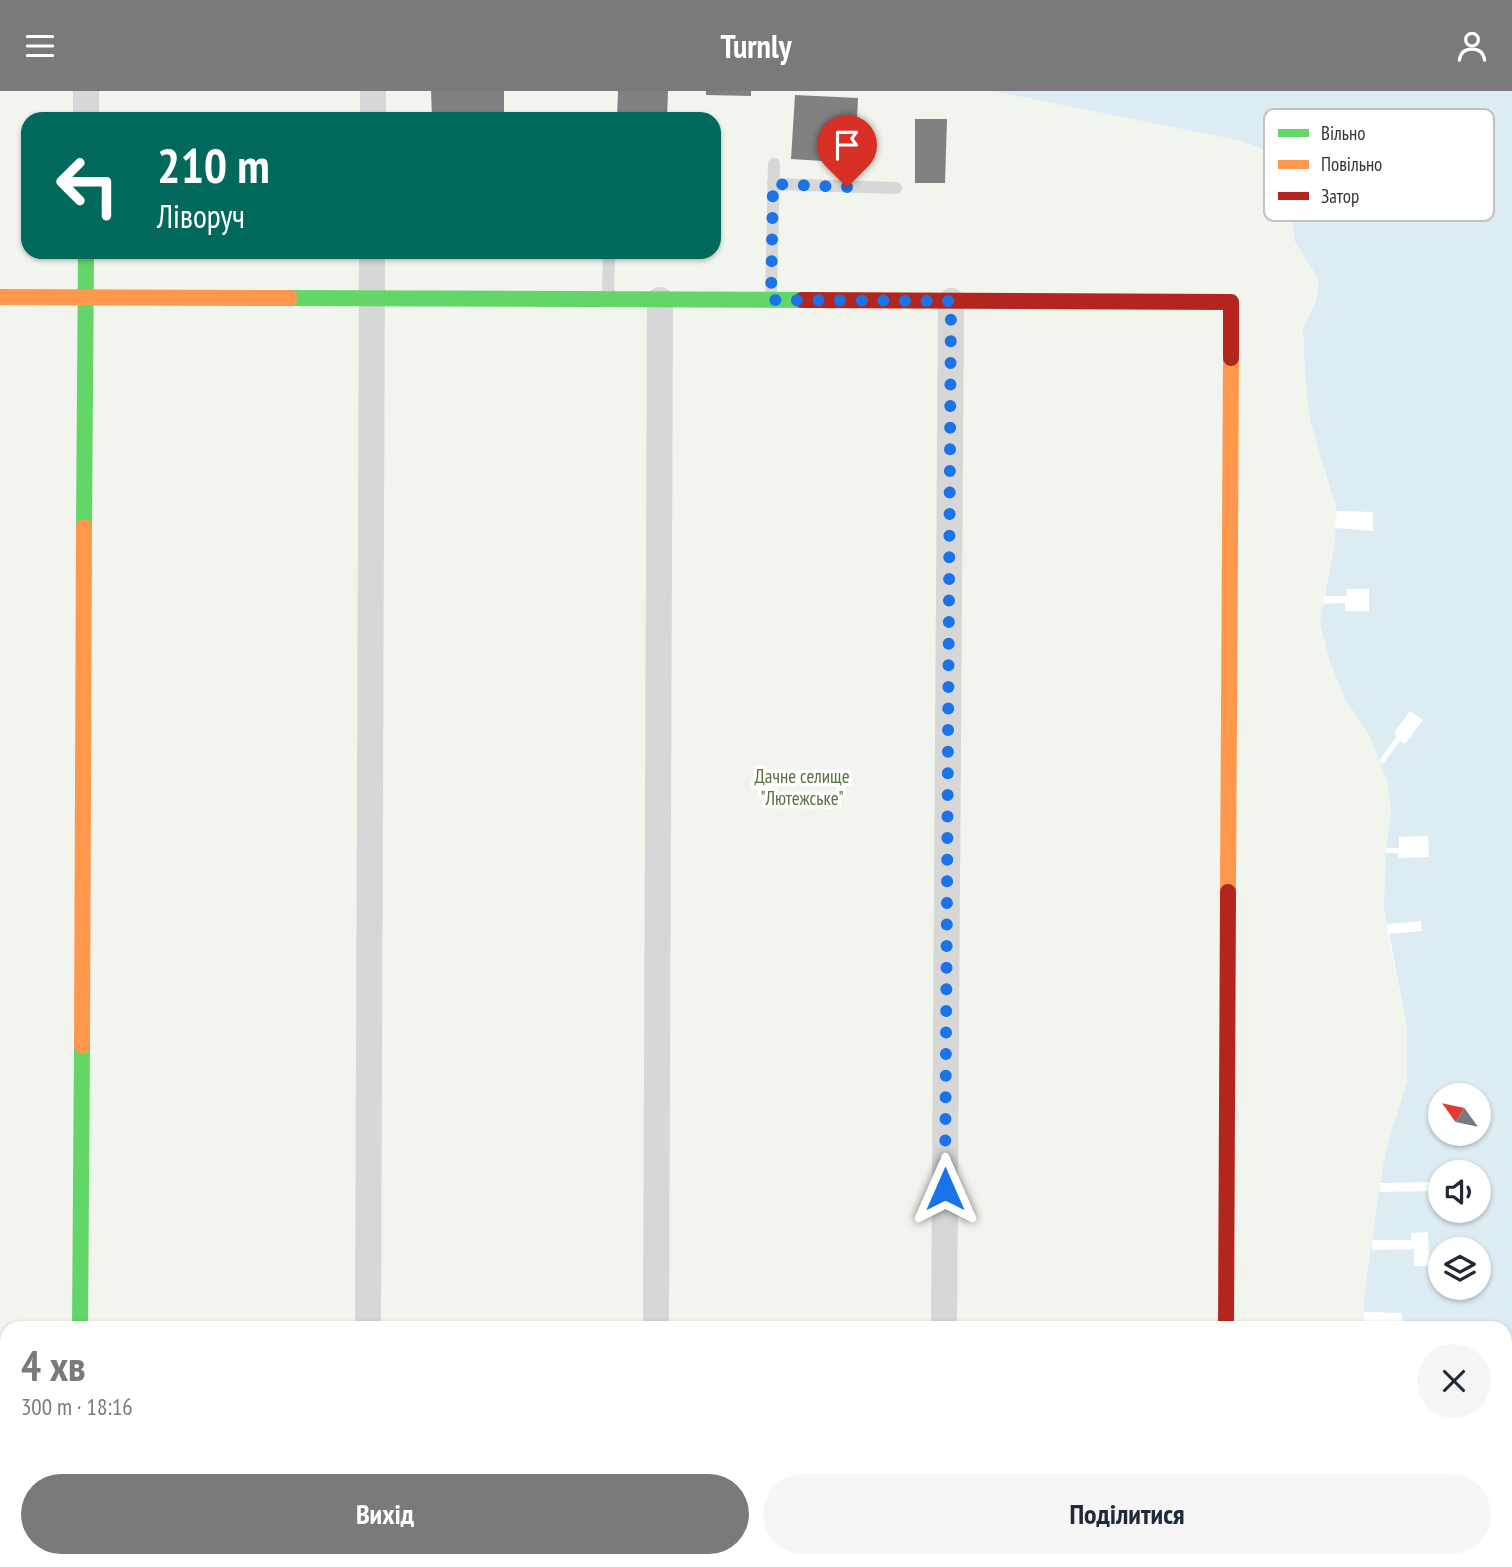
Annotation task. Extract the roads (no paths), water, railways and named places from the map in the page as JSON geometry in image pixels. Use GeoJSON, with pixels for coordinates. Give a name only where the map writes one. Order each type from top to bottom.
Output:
{"type":"FeatureCollection","features":[{"type":"Feature","properties":{"kind":"street"},"geometry":{"type":"LineString","coordinates":[[86,91],[86,112]]}},
{"type":"Feature","properties":{"kind":"street"},"geometry":{"type":"LineString","coordinates":[[373,91],[373,112]]}},
{"type":"Feature","properties":{"kind":"street"},"geometry":{"type":"LineString","coordinates":[[80,1321],[86,259]]}},
{"type":"Feature","properties":{"kind":"street"},"geometry":{"type":"LineString","coordinates":[[368,1321],[372,259]]}},
{"type":"Feature","properties":{"kind":"street"},"geometry":{"type":"LineString","coordinates":[[0,297],[1231,302],[1226,1321]]}},
{"type":"Feature","properties":{"kind":"street"},"geometry":{"type":"LineString","coordinates":[[656,1321],[660,300]]}},
{"type":"Feature","properties":{"kind":"street"},"geometry":{"type":"LineString","coordinates":[[944,1321],[951,301]]}},
{"type":"Feature","properties":{"kind":"lane"},"geometry":{"type":"LineString","coordinates":[[771,300],[774,164]]}},
{"type":"Feature","properties":{"kind":"lane"},"geometry":{"type":"LineString","coordinates":[[773,184],[896,188]]}},
{"type":"Feature","properties":{"kind":"lane"},"geometry":{"type":"LineString","coordinates":[[608,300],[609,259]]}},
{"type":"Feature","properties":{"kind":"park label","name":"Дачне селище \"Лютежське\""},"geometry":{"type":"Point","coordinates":[802,787]}}]}
